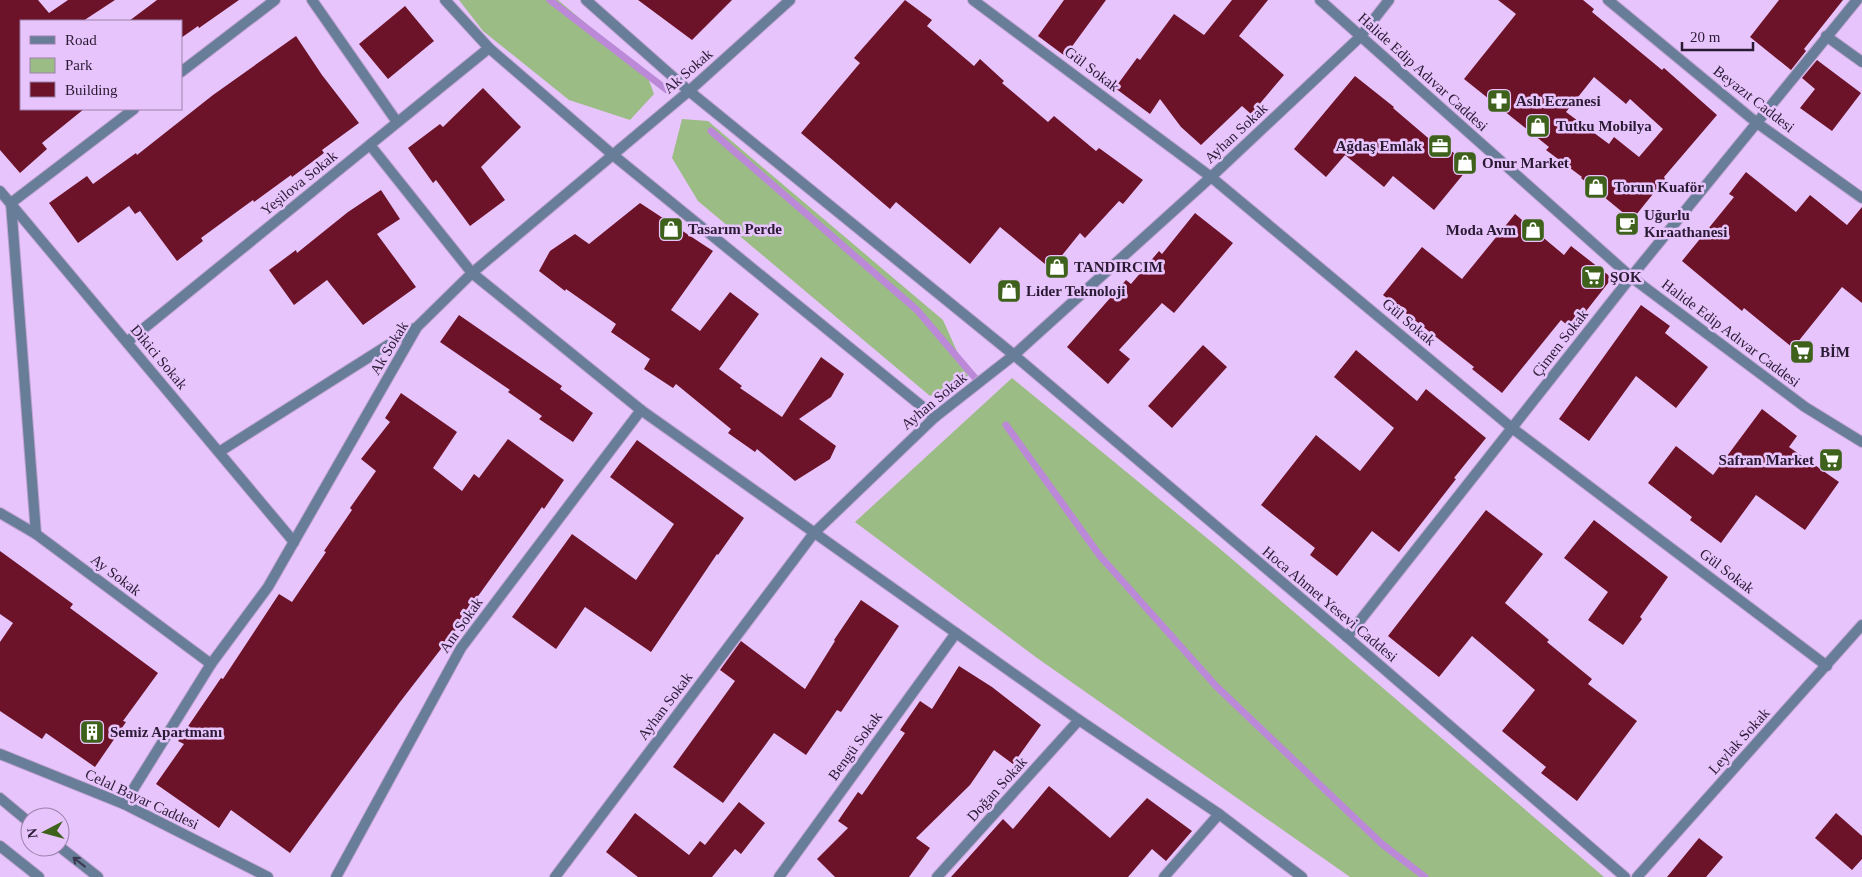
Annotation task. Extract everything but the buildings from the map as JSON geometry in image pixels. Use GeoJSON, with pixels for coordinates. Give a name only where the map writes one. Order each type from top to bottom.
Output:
{"type":"FeatureCollection","features":[{"type":"Feature","properties":{"kind":"street"},"geometry":{"type":"LineString","coordinates":[[182,71],[275,0]]}},
{"type":"Feature","properties":{"kind":"street"},"geometry":{"type":"LineString","coordinates":[[312,0],[398,122]]}},
{"type":"Feature","properties":{"kind":"street"},"geometry":{"type":"LineString","coordinates":[[445,0],[489,48],[613,155],[935,417]]}},
{"type":"Feature","properties":{"kind":"street","name":"Hoca Ahmet Yesevi Caddesi"},"geometry":{"type":"LineString","coordinates":[[586,0],[689,91],[1014,355],[1625,877]]}},
{"type":"Feature","properties":{"kind":"street","name":"Ak Sokak"},"geometry":{"type":"LineString","coordinates":[[124,804],[211,664],[268,587],[417,327],[472,273],[689,91],[790,0]]}},
{"type":"Feature","properties":{"kind":"street","name":"Gül Sokak"},"geometry":{"type":"LineString","coordinates":[[973,0],[1211,177],[1512,428],[1827,666]]}},
{"type":"Feature","properties":{"kind":"street","name":"Halide Edip Adıvar Caddesi"},"geometry":{"type":"LineString","coordinates":[[1320,0],[1631,277],[1805,407],[1862,442]]}},
{"type":"Feature","properties":{"kind":"street","name":"Ayhan Sokak"},"geometry":{"type":"LineString","coordinates":[[555,877],[814,533],[935,417],[1014,355],[1211,177],[1360,37],[1390,0]]}},
{"type":"Feature","properties":{"kind":"street","name":"Beyazıt Caddesi"},"geometry":{"type":"LineString","coordinates":[[1608,0],[1757,123],[1862,198]]}},
{"type":"Feature","properties":{"kind":"street","name":"Çimen Sokak"},"geometry":{"type":"LineString","coordinates":[[1347,638],[1631,277],[1857,0]]}},
{"type":"Feature","properties":{"kind":"street"},"geometry":{"type":"LineString","coordinates":[[1826,36],[1862,62]]}},
{"type":"Feature","properties":{"kind":"street","name":"Yeşilova Sokak"},"geometry":{"type":"LineString","coordinates":[[127,342],[489,48]]}},
{"type":"Feature","properties":{"kind":"street"},"geometry":{"type":"LineString","coordinates":[[36,534],[11,203],[133,110]]}},
{"type":"Feature","properties":{"kind":"street"},"geometry":{"type":"LineString","coordinates":[[370,145],[472,273],[641,410],[1080,720],[1219,814],[1302,877]]}},
{"type":"Feature","properties":{"kind":"street","name":"Dikici Sokak"},"geometry":{"type":"LineString","coordinates":[[0,191],[294,542]]}},
{"type":"Feature","properties":{"kind":"street"},"geometry":{"type":"LineString","coordinates":[[219,452],[417,327]]}},
{"type":"Feature","properties":{"kind":"street","name":"Anı Sokak"},"geometry":{"type":"LineString","coordinates":[[336,877],[461,648],[641,410]]}},
{"type":"Feature","properties":{"kind":"street","name":"Ay Sokak"},"geometry":{"type":"LineString","coordinates":[[0,513],[36,534],[211,664]]}},
{"type":"Feature","properties":{"kind":"street","name":"Leylak Sokak"},"geometry":{"type":"LineString","coordinates":[[1637,877],[1862,625]]}},
{"type":"Feature","properties":{"kind":"street","name":"Bengü Sokak"},"geometry":{"type":"LineString","coordinates":[[779,877],[956,633]]}},
{"type":"Feature","properties":{"kind":"street","name":"Doğan Sokak"},"geometry":{"type":"LineString","coordinates":[[937,877],[1080,720]]}},
{"type":"Feature","properties":{"kind":"street","name":"Celal Bayar Caddesi"},"geometry":{"type":"LineString","coordinates":[[0,754],[124,804],[268,877]]}},
{"type":"Feature","properties":{"kind":"street"},"geometry":{"type":"LineString","coordinates":[[0,798],[20,815]]}},
{"type":"Feature","properties":{"kind":"street"},"geometry":{"type":"LineString","coordinates":[[1164,877],[1219,814]]}},
{"type":"Feature","properties":{"kind":"street"},"geometry":{"type":"LineString","coordinates":[[0,846],[40,877]]}},
{"type":"Feature","properties":{"kind":"street"},"geometry":{"type":"LineString","coordinates":[[70,855],[98,877]]}},
{"type":"Feature","properties":{"kind":"green space"},"geometry":{"type":"Polygon","coordinates":[[[459,0],[558,0],[647,75],[654,94],[630,120],[569,100],[483,31],[459,0]]]}},
{"type":"Feature","properties":{"kind":"green space"},"geometry":{"type":"Polygon","coordinates":[[[682,119],[708,121],[943,320],[968,376],[930,396],[698,201],[672,158],[682,119]]]}},
{"type":"Feature","properties":{"kind":"green space"},"geometry":{"type":"Polygon","coordinates":[[[1012,378],[1219,548],[1604,877],[1350,877],[1037,658],[855,522],[1012,378]]]}},
{"type":"Feature","properties":{"kind":"waterway"},"geometry":{"type":"LineString","coordinates":[[550,0],[667,90]]}},
{"type":"Feature","properties":{"kind":"waterway"},"geometry":{"type":"LineString","coordinates":[[711,131],[917,310],[976,379]]}},
{"type":"Feature","properties":{"kind":"waterway"},"geometry":{"type":"LineString","coordinates":[[1006,425],[1100,556],[1216,686],[1382,844],[1425,877]]}},
{"type":"Feature","properties":{"kind":"place","name":"Aslı Eczanesi"},"geometry":{"type":"Point","coordinates":[1499,101]}},
{"type":"Feature","properties":{"kind":"place","name":"Tutku Mobilya"},"geometry":{"type":"Point","coordinates":[1538,126]}},
{"type":"Feature","properties":{"kind":"place","name":"Ağdaş Emlak"},"geometry":{"type":"Point","coordinates":[1440,146]}},
{"type":"Feature","properties":{"kind":"place","name":"Onur Market"},"geometry":{"type":"Point","coordinates":[1465,163]}},
{"type":"Feature","properties":{"kind":"place","name":"Torun Kuaför"},"geometry":{"type":"Point","coordinates":[1596,187]}},
{"type":"Feature","properties":{"kind":"place","name":"Uğurlu Kıraathanesi"},"geometry":{"type":"Point","coordinates":[1627,224]}},
{"type":"Feature","properties":{"kind":"place","name":"Tasarım Perde"},"geometry":{"type":"Point","coordinates":[671,229]}},
{"type":"Feature","properties":{"kind":"place","name":"Moda Avm"},"geometry":{"type":"Point","coordinates":[1533,230]}},
{"type":"Feature","properties":{"kind":"place","name":"TANDIRCIM"},"geometry":{"type":"Point","coordinates":[1057,267]}},
{"type":"Feature","properties":{"kind":"place","name":"ŞOK"},"geometry":{"type":"Point","coordinates":[1593,277]}},
{"type":"Feature","properties":{"kind":"place","name":"Lider Teknoloji"},"geometry":{"type":"Point","coordinates":[1009,291]}},
{"type":"Feature","properties":{"kind":"place","name":"BİM"},"geometry":{"type":"Point","coordinates":[1802,352]}},
{"type":"Feature","properties":{"kind":"place","name":"Safran Market"},"geometry":{"type":"Point","coordinates":[1831,460]}},
{"type":"Feature","properties":{"kind":"place","name":"Semiz Apartmanı"},"geometry":{"type":"Point","coordinates":[92,732]}}]}
